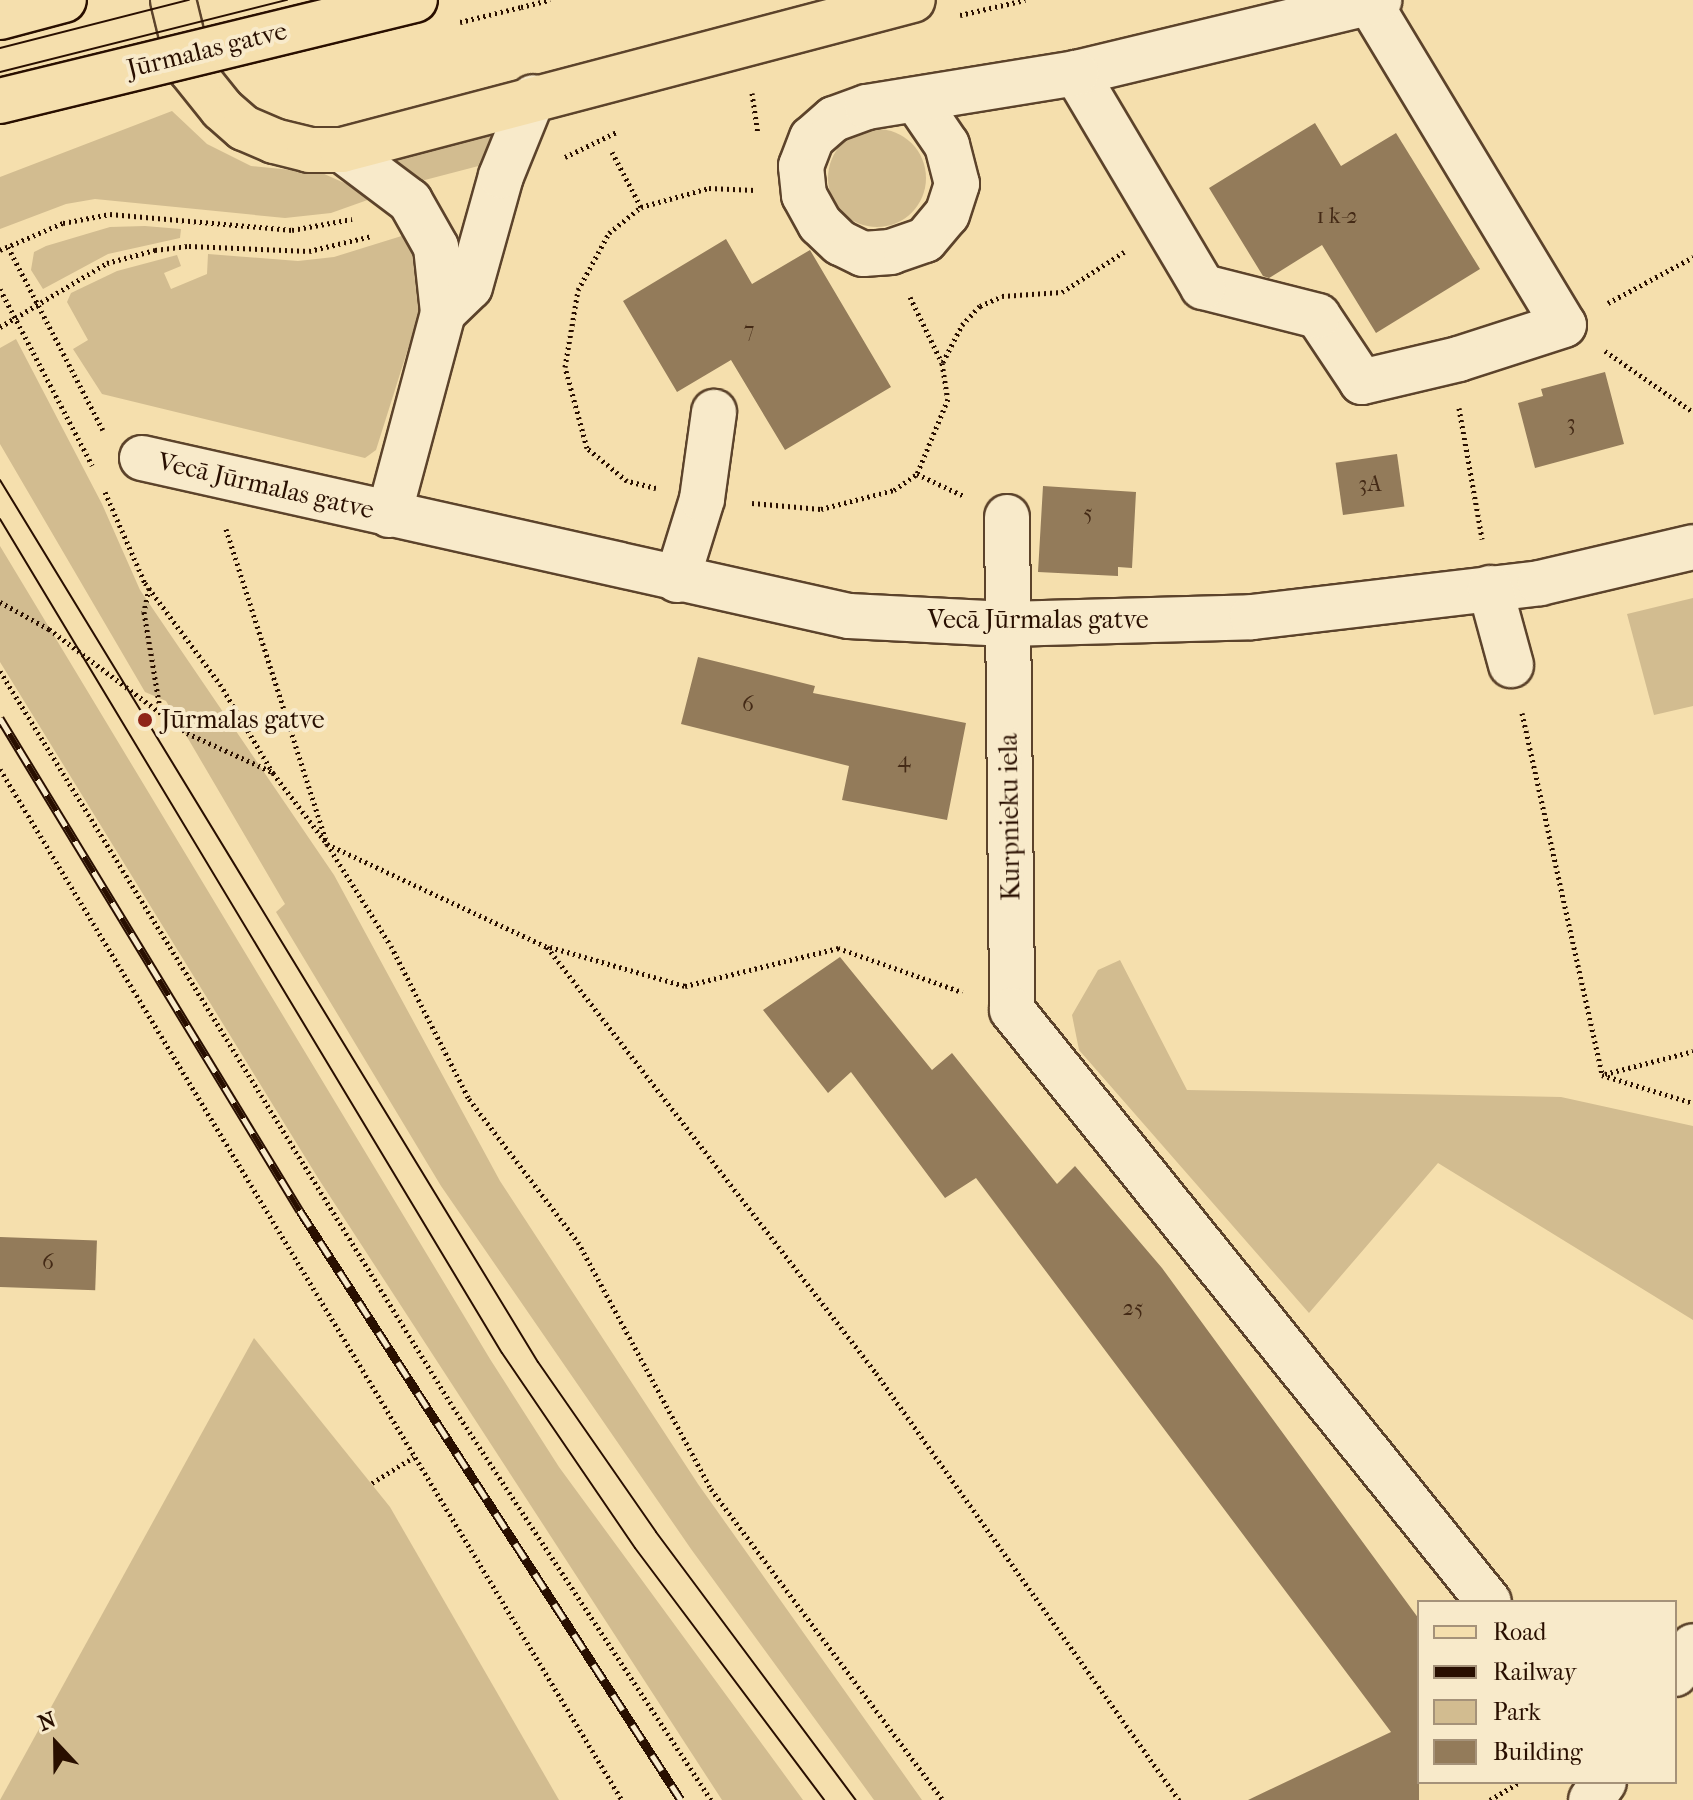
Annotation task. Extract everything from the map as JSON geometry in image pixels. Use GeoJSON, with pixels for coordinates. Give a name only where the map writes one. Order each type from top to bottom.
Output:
{"type":"FeatureCollection","features":[{"type":"Feature","properties":{"kind":"main road"},"geometry":{"type":"LineString","coordinates":[[0,17],[64,0]]}},
{"type":"Feature","properties":{"kind":"main road"},"geometry":{"type":"LineString","coordinates":[[173,0],[190,69],[222,109],[244,128],[274,141],[309,150],[342,150],[533,97],[913,0]]}},
{"type":"Feature","properties":{"kind":"main road","name":"Jūrmalas gatve"},"geometry":{"type":"LineString","coordinates":[[0,101],[415,0]]}},
{"type":"Feature","properties":{"kind":"street"},"geometry":{"type":"LineString","coordinates":[[917,101],[947,145],[957,184],[947,214],[925,240],[891,252],[863,254],[840,243],[820,224],[804,195],[801,166],[806,152],[812,138],[834,119],[867,107],[1076,73],[1374,1],[1564,325],[1459,359],[1362,382],[1318,316],[1203,287],[1076,73]]}},
{"type":"Feature","properties":{"kind":"street","name":"Vecā Jūrmalas gatve"},"geometry":{"type":"LineString","coordinates":[[443,313],[470,287],[501,176],[533,97]]}},
{"type":"Feature","properties":{"kind":"street","name":"Vecā Jūrmalas gatve"},"geometry":{"type":"LineString","coordinates":[[342,150],[378,173],[423,219],[436,247],[443,313],[389,515]]}},
{"type":"Feature","properties":{"kind":"street"},"geometry":{"type":"LineString","coordinates":[[677,580],[702,499],[714,412]]}},
{"type":"Feature","properties":{"kind":"street","name":"Vecā Jūrmalas gatve"},"geometry":{"type":"LineString","coordinates":[[142,458],[208,470],[389,515],[849,616],[1007,624],[1252,617],[1540,583],[1693,547]]}},
{"type":"Feature","properties":{"kind":"street","name":"Kurpnieku iela"},"geometry":{"type":"LineString","coordinates":[[1007,517],[1012,1010]]}},
{"type":"Feature","properties":{"kind":"street"},"geometry":{"type":"LineString","coordinates":[[1490,588],[1511,665]]}},
{"type":"Feature","properties":{"kind":"street"},"geometry":{"type":"LineString","coordinates":[[1012,1010],[1487,1600]]}},
{"type":"Feature","properties":{"kind":"path"},"geometry":{"type":"LineString","coordinates":[[521,7],[550,0]]}},
{"type":"Feature","properties":{"kind":"path"},"geometry":{"type":"LineString","coordinates":[[612,152],[641,207]]}},
{"type":"Feature","properties":{"kind":"path"},"geometry":{"type":"LineString","coordinates":[[804,195],[709,188],[641,207],[609,233],[578,290],[565,367],[587,448],[627,481],[702,499],[821,509],[894,490],[917,474],[948,399],[942,363],[891,252]]}},
{"type":"Feature","properties":{"kind":"path"},"geometry":{"type":"LineString","coordinates":[[0,327],[38,308],[107,263],[155,250],[201,246],[309,251],[423,219]]}},
{"type":"Feature","properties":{"kind":"path"},"geometry":{"type":"LineString","coordinates":[[942,363],[962,325],[980,306],[1002,296],[1062,292],[1166,225]]}},
{"type":"Feature","properties":{"kind":"path"},"geometry":{"type":"LineString","coordinates":[[8,247],[107,438],[124,455],[142,458]]}},
{"type":"Feature","properties":{"kind":"path"},"geometry":{"type":"LineString","coordinates":[[1693,257],[1564,325],[1693,412]]}},
{"type":"Feature","properties":{"kind":"path"},"geometry":{"type":"LineString","coordinates":[[0,289],[95,471]]}},
{"type":"Feature","properties":{"kind":"path"},"geometry":{"type":"LineString","coordinates":[[1459,359],[1460,430],[1490,588]]}},
{"type":"Feature","properties":{"kind":"path"},"geometry":{"type":"LineString","coordinates":[[208,470],[327,844],[547,947],[685,986],[838,948],[1012,1010]]}},
{"type":"Feature","properties":{"kind":"path"},"geometry":{"type":"LineString","coordinates":[[917,474],[1007,517]]}},
{"type":"Feature","properties":{"kind":"path"},"geometry":{"type":"LineString","coordinates":[[102,485],[149,588],[220,684],[273,773],[327,844],[391,946],[469,1099],[578,1242],[711,1489],[943,1800]]}},
{"type":"Feature","properties":{"kind":"path"},"geometry":{"type":"LineString","coordinates":[[149,588],[144,612],[159,703]]}},
{"type":"Feature","properties":{"kind":"path"},"geometry":{"type":"LineString","coordinates":[[0,602],[49,629],[187,733],[273,773]]}},
{"type":"Feature","properties":{"kind":"path"},"geometry":{"type":"LineString","coordinates":[[1511,665],[1602,1075]]}},
{"type":"Feature","properties":{"kind":"path"},"geometry":{"type":"LineString","coordinates":[[0,671],[453,1407],[711,1800]]}},
{"type":"Feature","properties":{"kind":"path"},"geometry":{"type":"LineString","coordinates":[[0,769],[622,1800]]}},
{"type":"Feature","properties":{"kind":"path"},"geometry":{"type":"LineString","coordinates":[[547,947],[876,1373],[1179,1800]]}},
{"type":"Feature","properties":{"kind":"path"},"geometry":{"type":"LineString","coordinates":[[1602,1075],[1693,1051]]}},
{"type":"Feature","properties":{"kind":"path"},"geometry":{"type":"LineString","coordinates":[[1602,1075],[1693,1103]]}},
{"type":"Feature","properties":{"kind":"path"},"geometry":{"type":"LineString","coordinates":[[372,1483],[414,1457]]}},
{"type":"Feature","properties":{"kind":"path"},"geometry":{"type":"LineString","coordinates":[[1490,1800],[1517,1784]]}},
{"type":"Feature","properties":{"kind":"green space"},"geometry":{"type":"Polygon","coordinates":[[[172,111],[207,144],[251,166],[322,173],[376,197],[331,213],[285,218],[95,199],[66,204],[0,229],[0,177],[172,111]]]}},
{"type":"Feature","properties":{"kind":"green space"},"geometry":{"type":"Polygon","coordinates":[[[496,127],[500,132],[490,163],[421,181],[393,158],[496,127]]]}},
{"type":"Feature","properties":{"kind":"green space"},"geometry":{"type":"Polygon","coordinates":[[[877,129],[896,133],[912,143],[922,159],[926,178],[922,197],[912,213],[896,223],[877,227],[858,223],[842,213],[832,197],[828,178],[832,159],[842,143],[858,133],[877,129]]]}},
{"type":"Feature","properties":{"kind":"green space"},"geometry":{"type":"Polygon","coordinates":[[[110,227],[181,229],[180,238],[108,254],[43,289],[31,270],[34,252],[46,246],[110,227]]]}},
{"type":"Feature","properties":{"kind":"green space"},"geometry":{"type":"Polygon","coordinates":[[[408,234],[421,270],[423,301],[376,450],[365,458],[102,394],[73,349],[88,340],[67,302],[71,293],[117,271],[177,255],[181,266],[164,273],[171,289],[207,274],[208,254],[298,261],[334,257],[408,234]]]}},
{"type":"Feature","properties":{"kind":"green space"},"geometry":{"type":"Polygon","coordinates":[[[16,339],[102,504],[140,590],[334,875],[500,1181],[698,1484],[922,1800],[874,1800],[691,1549],[441,1186],[276,912],[285,904],[166,701],[145,692],[0,444],[0,348],[16,339]]]}},
{"type":"Feature","properties":{"kind":"green space"},"geometry":{"type":"Polygon","coordinates":[[[0,546],[490,1359],[559,1467],[803,1800],[722,1800],[318,1178],[0,662],[0,546]]]}},
{"type":"Feature","properties":{"kind":"green space"},"geometry":{"type":"Polygon","coordinates":[[[1693,598],[1693,706],[1654,715],[1627,614],[1693,598]]]}},
{"type":"Feature","properties":{"kind":"green space"},"geometry":{"type":"Polygon","coordinates":[[[1120,960],[1187,1090],[1561,1097],[1693,1126],[1693,1320],[1438,1163],[1309,1313],[1079,1050],[1072,1015],[1098,970],[1120,960]]]}},
{"type":"Feature","properties":{"kind":"green space"},"geometry":{"type":"Polygon","coordinates":[[[254,1338],[390,1507],[559,1800],[0,1800],[254,1338]]]}},
{"type":"Feature","properties":{"kind":"building"},"geometry":{"type":"Polygon","coordinates":[[[1315,123],[1341,166],[1396,133],[1480,269],[1376,333],[1322,245],[1269,278],[1263,276],[1209,188],[1315,123]]]}},
{"type":"Feature","properties":{"kind":"building"},"geometry":{"type":"Polygon","coordinates":[[[726,239],[752,284],[810,250],[891,387],[785,450],[731,360],[677,392],[623,301],[726,239]]]}},
{"type":"Feature","properties":{"kind":"building"},"geometry":{"type":"Polygon","coordinates":[[[1605,372],[1624,444],[1535,468],[1518,403],[1543,396],[1541,389],[1605,372]]]}},
{"type":"Feature","properties":{"kind":"building"},"geometry":{"type":"Polygon","coordinates":[[[1397,454],[1404,506],[1343,515],[1336,463],[1397,454]]]}},
{"type":"Feature","properties":{"kind":"building"},"geometry":{"type":"Polygon","coordinates":[[[1043,486],[1136,492],[1132,568],[1118,567],[1118,576],[1038,572],[1043,486]]]}},
{"type":"Feature","properties":{"kind":"building"},"geometry":{"type":"Polygon","coordinates":[[[698,657],[815,686],[813,693],[966,723],[947,820],[842,800],[849,766],[681,724],[698,657]]]}},
{"type":"Feature","properties":{"kind":"building"},"geometry":{"type":"Polygon","coordinates":[[[840,957],[932,1070],[952,1053],[1057,1184],[1075,1166],[1162,1268],[1417,1616],[1419,1800],[1248,1800],[1391,1732],[976,1178],[945,1198],[851,1072],[828,1093],[763,1010],[840,957]]]}},
{"type":"Feature","properties":{"kind":"building"},"geometry":{"type":"Polygon","coordinates":[[[0,1237],[97,1240],[95,1290],[0,1287],[0,1237]]]}},
{"type":"Feature","properties":{"kind":"tram line"},"geometry":{"type":"LineString","coordinates":[[0,48],[189,0]]}},
{"type":"Feature","properties":{"kind":"tram line"},"geometry":{"type":"LineString","coordinates":[[0,72],[287,0]]}},
{"type":"Feature","properties":{"kind":"tram line"},"geometry":{"type":"LineString","coordinates":[[0,480],[538,1362],[656,1532],[856,1800]]}},
{"type":"Feature","properties":{"kind":"tram line"},"geometry":{"type":"LineString","coordinates":[[0,519],[502,1353],[635,1548],[824,1800]]}},
{"type":"Feature","properties":{"kind":"railway"},"geometry":{"type":"LineString","coordinates":[[0,718],[300,1211],[681,1800]]}},
{"type":"Feature","properties":{"kind":"place","name":"Jūrmalas gatve"},"geometry":{"type":"Point","coordinates":[145,720]}}]}
